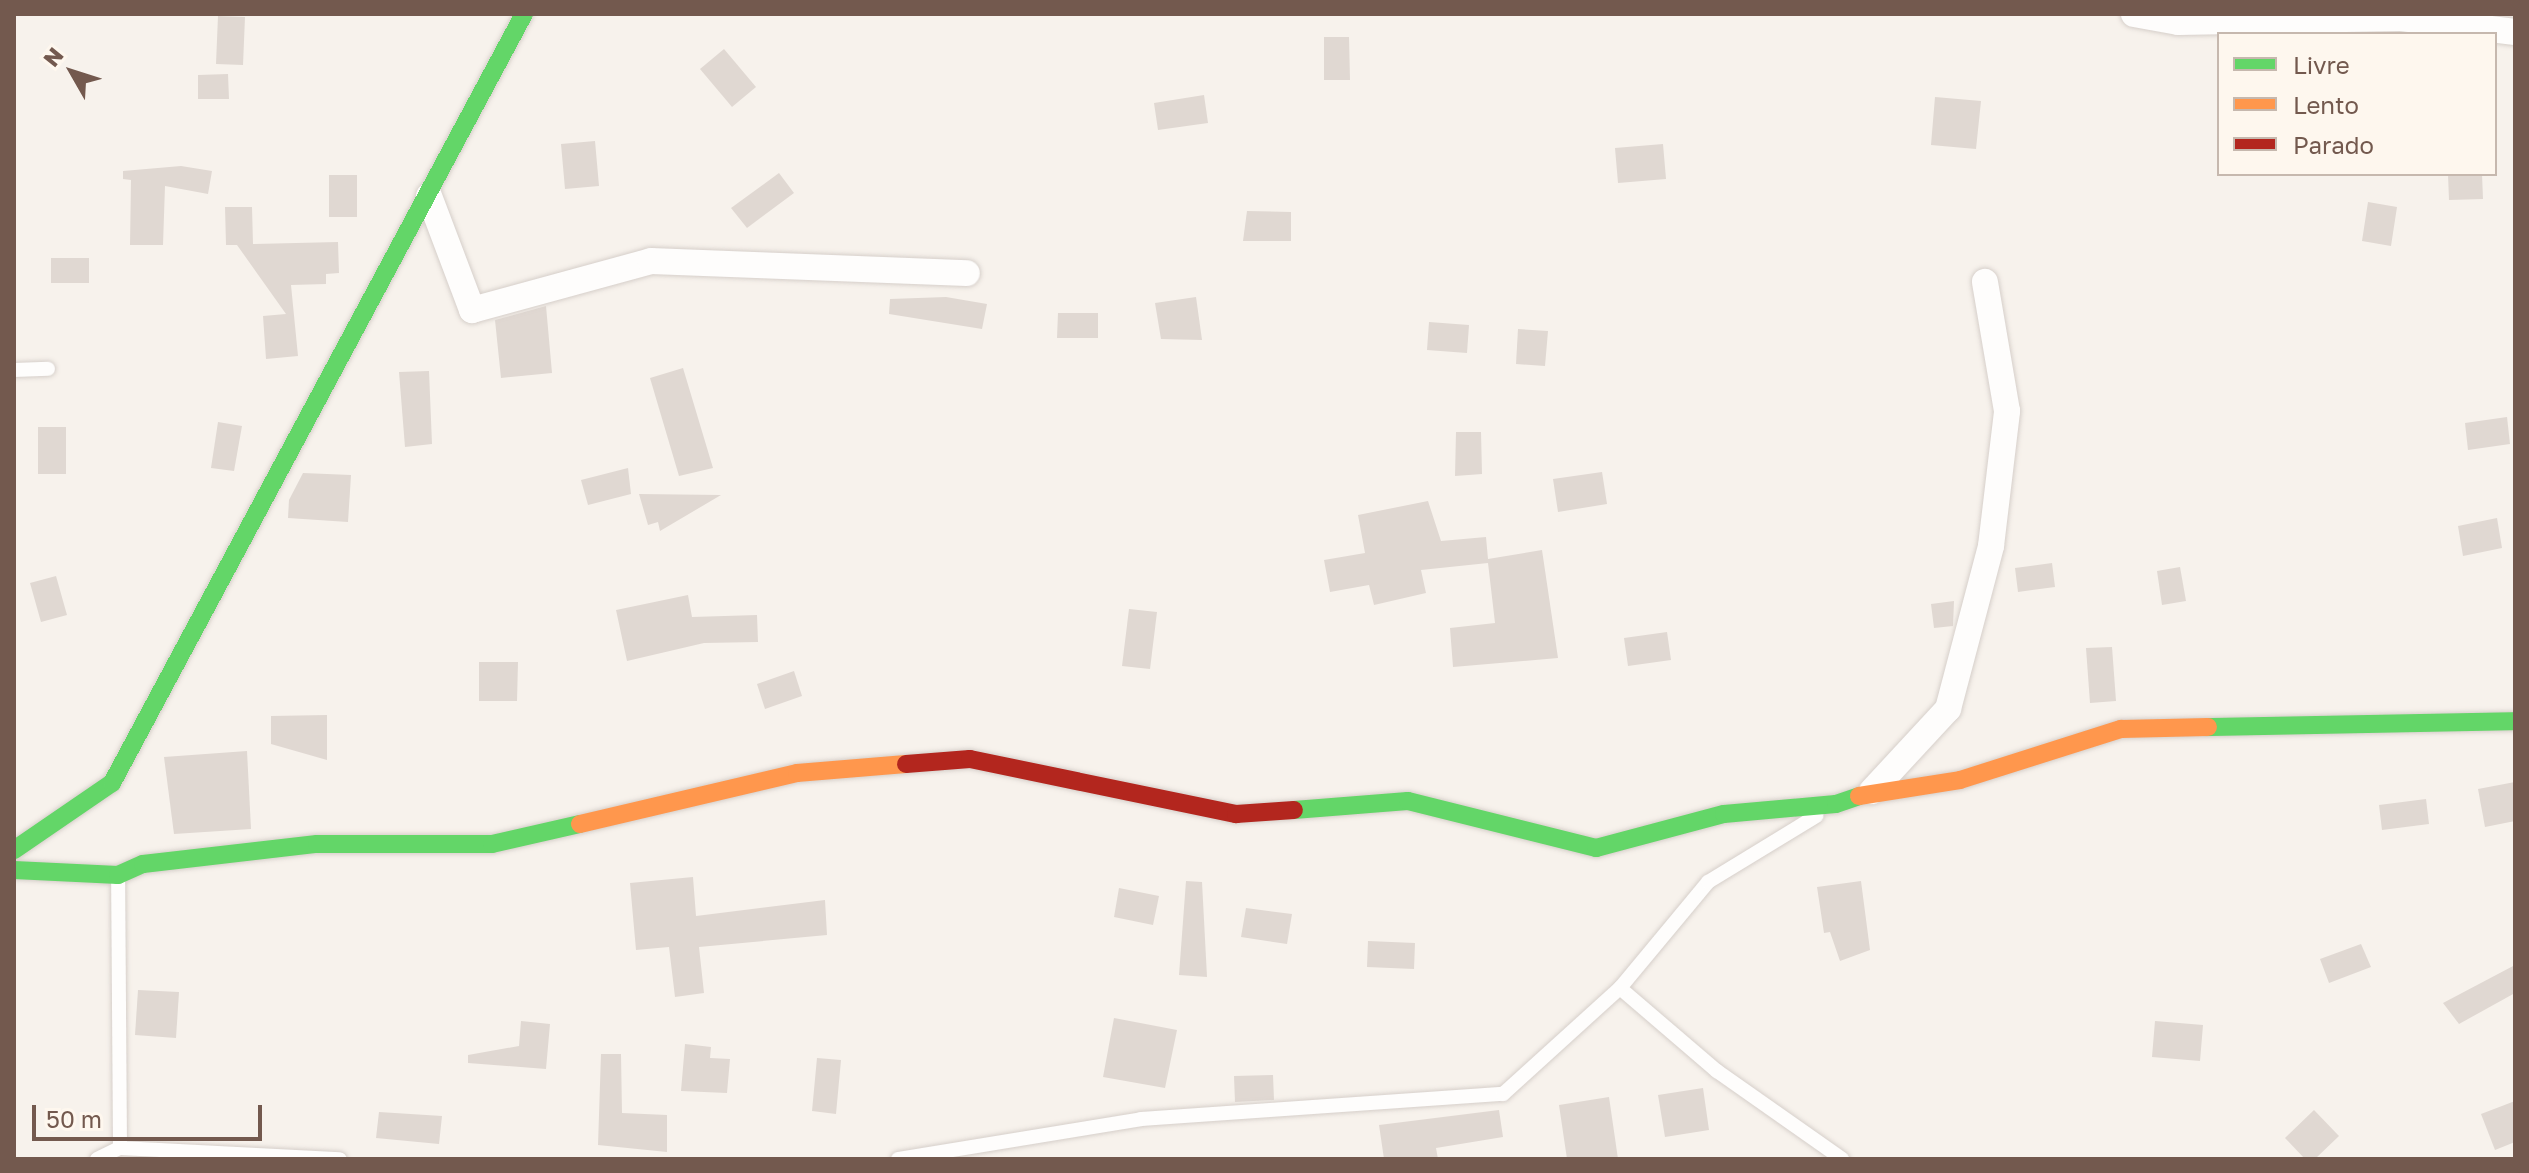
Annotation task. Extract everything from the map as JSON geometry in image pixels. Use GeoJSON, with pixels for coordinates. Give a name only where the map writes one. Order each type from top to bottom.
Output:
{"type":"FeatureCollection","features":[{"type":"Feature","properties":{"kind":"street"},"geometry":{"type":"LineString","coordinates":[[14,850],[112,783],[524,14]]}},
{"type":"Feature","properties":{"kind":"street"},"geometry":{"type":"LineString","coordinates":[[2134,14],[2178,22],[2401,18],[2515,32]]}},
{"type":"Feature","properties":{"kind":"street"},"geometry":{"type":"LineString","coordinates":[[429,196],[472,310],[651,261],[967,273]]}},
{"type":"Feature","properties":{"kind":"street"},"geometry":{"type":"LineString","coordinates":[[1872,791],[1948,709],[1991,546],[2007,411],[1985,282]]}},
{"type":"Feature","properties":{"kind":"street"},"geometry":{"type":"LineString","coordinates":[[14,870],[118,875],[143,864],[317,844],[492,844],[797,773],[970,759],[1236,814],[1408,801],[1596,848],[1724,814],[1836,804],[1872,791],[1960,780],[2121,729],[2515,721]]}},
{"type":"Feature","properties":{"kind":"lane"},"geometry":{"type":"LineString","coordinates":[[14,370],[48,369]]}},
{"type":"Feature","properties":{"kind":"lane"},"geometry":{"type":"LineString","coordinates":[[898,1159],[1141,1119],[1503,1094],[1620,988],[1708,882],[1836,804]]}},
{"type":"Feature","properties":{"kind":"lane"},"geometry":{"type":"LineString","coordinates":[[118,875],[120,1148]]}},
{"type":"Feature","properties":{"kind":"lane"},"geometry":{"type":"LineString","coordinates":[[1620,988],[1717,1071],[1842,1159]]}},
{"type":"Feature","properties":{"kind":"lane"},"geometry":{"type":"LineString","coordinates":[[97,1159],[120,1148],[340,1159]]}},
{"type":"Feature","properties":{"kind":"building"},"geometry":{"type":"Polygon","coordinates":[[[218,16],[245,17],[243,65],[216,64],[218,16]]]}},
{"type":"Feature","properties":{"kind":"building"},"geometry":{"type":"Polygon","coordinates":[[[1324,37],[1349,37],[1350,80],[1324,80],[1324,37]]]}},
{"type":"Feature","properties":{"kind":"building"},"geometry":{"type":"Polygon","coordinates":[[[724,49],[756,87],[732,107],[700,69],[724,49]]]}},
{"type":"Feature","properties":{"kind":"building"},"geometry":{"type":"Polygon","coordinates":[[[228,74],[229,99],[198,99],[198,75],[228,74]]]}},
{"type":"Feature","properties":{"kind":"building"},"geometry":{"type":"Polygon","coordinates":[[[1204,95],[1208,123],[1158,130],[1154,103],[1204,95]]]}},
{"type":"Feature","properties":{"kind":"building"},"geometry":{"type":"Polygon","coordinates":[[[1935,97],[1981,101],[1976,149],[1931,145],[1935,97]]]}},
{"type":"Feature","properties":{"kind":"building"},"geometry":{"type":"Polygon","coordinates":[[[595,141],[599,186],[565,189],[561,144],[595,141]]]}},
{"type":"Feature","properties":{"kind":"building"},"geometry":{"type":"Polygon","coordinates":[[[1663,144],[1666,179],[1618,183],[1615,148],[1663,144]]]}},
{"type":"Feature","properties":{"kind":"building"},"geometry":{"type":"Polygon","coordinates":[[[181,166],[212,171],[208,194],[165,186],[163,245],[130,245],[131,180],[123,179],[123,171],[181,166]]]}},
{"type":"Feature","properties":{"kind":"building"},"geometry":{"type":"Polygon","coordinates":[[[779,173],[794,193],[747,228],[731,208],[779,173]]]}},
{"type":"Feature","properties":{"kind":"building"},"geometry":{"type":"Polygon","coordinates":[[[329,175],[357,175],[357,217],[329,217],[329,175]]]}},
{"type":"Feature","properties":{"kind":"building"},"geometry":{"type":"Polygon","coordinates":[[[2448,176],[2482,176],[2483,199],[2449,200],[2448,176]]]}},
{"type":"Feature","properties":{"kind":"building"},"geometry":{"type":"Polygon","coordinates":[[[2368,202],[2397,207],[2391,246],[2362,241],[2368,202]]]}},
{"type":"Feature","properties":{"kind":"building"},"geometry":{"type":"Polygon","coordinates":[[[225,207],[252,207],[253,244],[338,242],[339,273],[326,274],[326,284],[291,285],[298,356],[266,359],[263,316],[286,314],[237,245],[226,245],[225,207]]]}},
{"type":"Feature","properties":{"kind":"building"},"geometry":{"type":"Polygon","coordinates":[[[1247,211],[1291,212],[1291,241],[1243,241],[1247,211]]]}},
{"type":"Feature","properties":{"kind":"building"},"geometry":{"type":"Polygon","coordinates":[[[51,258],[89,258],[89,283],[51,283],[51,258]]]}},
{"type":"Feature","properties":{"kind":"building"},"geometry":{"type":"Polygon","coordinates":[[[946,297],[987,304],[982,329],[889,314],[890,299],[946,297]]]}},
{"type":"Feature","properties":{"kind":"building"},"geometry":{"type":"Polygon","coordinates":[[[1196,297],[1202,340],[1161,339],[1155,303],[1196,297]]]}},
{"type":"Feature","properties":{"kind":"building"},"geometry":{"type":"Polygon","coordinates":[[[546,306],[552,373],[501,378],[495,320],[546,306]]]}},
{"type":"Feature","properties":{"kind":"building"},"geometry":{"type":"Polygon","coordinates":[[[1058,313],[1098,313],[1098,338],[1057,338],[1058,313]]]}},
{"type":"Feature","properties":{"kind":"building"},"geometry":{"type":"Polygon","coordinates":[[[1429,322],[1469,325],[1467,353],[1427,350],[1429,322]]]}},
{"type":"Feature","properties":{"kind":"building"},"geometry":{"type":"Polygon","coordinates":[[[1518,329],[1548,331],[1545,366],[1516,364],[1518,329]]]}},
{"type":"Feature","properties":{"kind":"building"},"geometry":{"type":"Polygon","coordinates":[[[683,368],[713,468],[679,476],[650,378],[683,368]]]}},
{"type":"Feature","properties":{"kind":"building"},"geometry":{"type":"Polygon","coordinates":[[[429,371],[432,444],[405,447],[399,372],[429,371]]]}},
{"type":"Feature","properties":{"kind":"building"},"geometry":{"type":"Polygon","coordinates":[[[2507,417],[2510,444],[2468,450],[2465,423],[2507,417]]]}},
{"type":"Feature","properties":{"kind":"building"},"geometry":{"type":"Polygon","coordinates":[[[218,422],[242,426],[234,471],[211,468],[218,422]]]}},
{"type":"Feature","properties":{"kind":"building"},"geometry":{"type":"Polygon","coordinates":[[[38,427],[66,427],[66,474],[38,474],[38,427]]]}},
{"type":"Feature","properties":{"kind":"building"},"geometry":{"type":"Polygon","coordinates":[[[1456,432],[1481,432],[1482,474],[1455,476],[1456,432]]]}},
{"type":"Feature","properties":{"kind":"building"},"geometry":{"type":"Polygon","coordinates":[[[628,468],[631,494],[588,505],[581,480],[628,468]]]}},
{"type":"Feature","properties":{"kind":"building"},"geometry":{"type":"Polygon","coordinates":[[[1602,472],[1607,504],[1558,512],[1553,479],[1602,472]]]}},
{"type":"Feature","properties":{"kind":"building"},"geometry":{"type":"Polygon","coordinates":[[[303,473],[351,475],[348,522],[288,518],[289,500],[303,473]]]}},
{"type":"Feature","properties":{"kind":"building"},"geometry":{"type":"Polygon","coordinates":[[[639,494],[721,495],[660,531],[658,522],[648,525],[639,494]]]}},
{"type":"Feature","properties":{"kind":"building"},"geometry":{"type":"Polygon","coordinates":[[[1428,501],[1441,541],[1486,537],[1488,559],[1542,550],[1558,658],[1453,667],[1450,628],[1495,623],[1488,563],[1421,570],[1426,593],[1374,605],[1369,585],[1330,592],[1324,560],[1365,553],[1358,515],[1428,501]]]}},
{"type":"Feature","properties":{"kind":"building"},"geometry":{"type":"Polygon","coordinates":[[[2497,518],[2502,548],[2463,556],[2458,526],[2497,518]]]}},
{"type":"Feature","properties":{"kind":"building"},"geometry":{"type":"Polygon","coordinates":[[[2052,563],[2055,587],[2018,592],[2015,568],[2052,563]]]}},
{"type":"Feature","properties":{"kind":"building"},"geometry":{"type":"Polygon","coordinates":[[[2180,567],[2186,601],[2162,605],[2157,571],[2180,567]]]}},
{"type":"Feature","properties":{"kind":"building"},"geometry":{"type":"Polygon","coordinates":[[[56,576],[67,615],[41,622],[30,583],[56,576]]]}},
{"type":"Feature","properties":{"kind":"building"},"geometry":{"type":"Polygon","coordinates":[[[688,595],[692,617],[757,615],[758,642],[704,643],[627,661],[616,610],[688,595]]]}},
{"type":"Feature","properties":{"kind":"building"},"geometry":{"type":"Polygon","coordinates":[[[1954,601],[1953,626],[1934,628],[1931,604],[1954,601]]]}},
{"type":"Feature","properties":{"kind":"building"},"geometry":{"type":"Polygon","coordinates":[[[1129,609],[1157,612],[1150,669],[1122,666],[1129,609]]]}},
{"type":"Feature","properties":{"kind":"building"},"geometry":{"type":"Polygon","coordinates":[[[1667,632],[1671,660],[1628,666],[1624,638],[1667,632]]]}},
{"type":"Feature","properties":{"kind":"building"},"geometry":{"type":"Polygon","coordinates":[[[2112,647],[2116,701],[2090,703],[2086,648],[2112,647]]]}},
{"type":"Feature","properties":{"kind":"building"},"geometry":{"type":"Polygon","coordinates":[[[479,662],[518,662],[517,701],[479,701],[479,662]]]}},
{"type":"Feature","properties":{"kind":"building"},"geometry":{"type":"Polygon","coordinates":[[[794,671],[802,696],[765,709],[757,684],[794,671]]]}},
{"type":"Feature","properties":{"kind":"building"},"geometry":{"type":"Polygon","coordinates":[[[327,715],[327,760],[271,744],[271,716],[327,715]]]}},
{"type":"Feature","properties":{"kind":"building"},"geometry":{"type":"Polygon","coordinates":[[[247,751],[251,829],[174,834],[164,757],[247,751]]]}},
{"type":"Feature","properties":{"kind":"building"},"geometry":{"type":"Polygon","coordinates":[[[2515,782],[2515,821],[2485,827],[2478,789],[2515,782]]]}},
{"type":"Feature","properties":{"kind":"building"},"geometry":{"type":"Polygon","coordinates":[[[2426,799],[2429,824],[2382,830],[2379,805],[2426,799]]]}},
{"type":"Feature","properties":{"kind":"building"},"geometry":{"type":"Polygon","coordinates":[[[693,877],[696,916],[825,900],[827,935],[699,947],[704,993],[675,997],[669,947],[636,950],[630,883],[693,877]]]}},
{"type":"Feature","properties":{"kind":"building"},"geometry":{"type":"Polygon","coordinates":[[[1186,881],[1202,882],[1207,977],[1179,975],[1186,881]]]}},
{"type":"Feature","properties":{"kind":"building"},"geometry":{"type":"Polygon","coordinates":[[[1861,881],[1870,950],[1840,961],[1830,932],[1824,933],[1817,887],[1861,881]]]}},
{"type":"Feature","properties":{"kind":"building"},"geometry":{"type":"Polygon","coordinates":[[[1119,888],[1159,896],[1153,925],[1114,917],[1119,888]]]}},
{"type":"Feature","properties":{"kind":"building"},"geometry":{"type":"Polygon","coordinates":[[[1246,908],[1292,914],[1287,944],[1241,937],[1246,908]]]}},
{"type":"Feature","properties":{"kind":"building"},"geometry":{"type":"Polygon","coordinates":[[[1368,941],[1415,943],[1414,969],[1367,967],[1368,941]]]}},
{"type":"Feature","properties":{"kind":"building"},"geometry":{"type":"Polygon","coordinates":[[[2361,944],[2371,967],[2329,983],[2320,959],[2361,944]]]}},
{"type":"Feature","properties":{"kind":"building"},"geometry":{"type":"Polygon","coordinates":[[[2515,965],[2515,993],[2459,1024],[2443,1003],[2515,965]]]}},
{"type":"Feature","properties":{"kind":"building"},"geometry":{"type":"Polygon","coordinates":[[[138,990],[179,992],[176,1038],[135,1035],[138,990]]]}},
{"type":"Feature","properties":{"kind":"building"},"geometry":{"type":"Polygon","coordinates":[[[1114,1018],[1177,1030],[1165,1088],[1103,1077],[1114,1018]]]}},
{"type":"Feature","properties":{"kind":"building"},"geometry":{"type":"Polygon","coordinates":[[[521,1021],[550,1024],[546,1069],[468,1063],[468,1055],[519,1046],[521,1021]]]}},
{"type":"Feature","properties":{"kind":"building"},"geometry":{"type":"Polygon","coordinates":[[[2155,1021],[2203,1025],[2200,1061],[2152,1057],[2155,1021]]]}},
{"type":"Feature","properties":{"kind":"building"},"geometry":{"type":"Polygon","coordinates":[[[685,1044],[711,1047],[710,1058],[730,1059],[727,1093],[681,1091],[685,1044]]]}},
{"type":"Feature","properties":{"kind":"building"},"geometry":{"type":"Polygon","coordinates":[[[601,1054],[621,1054],[622,1113],[667,1115],[667,1152],[598,1145],[601,1054]]]}},
{"type":"Feature","properties":{"kind":"building"},"geometry":{"type":"Polygon","coordinates":[[[817,1058],[841,1060],[836,1114],[812,1111],[817,1058]]]}},
{"type":"Feature","properties":{"kind":"building"},"geometry":{"type":"Polygon","coordinates":[[[1273,1075],[1274,1100],[1235,1102],[1234,1076],[1273,1075]]]}},
{"type":"Feature","properties":{"kind":"building"},"geometry":{"type":"Polygon","coordinates":[[[1703,1088],[1709,1130],[1665,1137],[1658,1095],[1703,1088]]]}},
{"type":"Feature","properties":{"kind":"building"},"geometry":{"type":"Polygon","coordinates":[[[1609,1097],[1618,1159],[1567,1159],[1559,1105],[1609,1097]]]}},
{"type":"Feature","properties":{"kind":"building"},"geometry":{"type":"Polygon","coordinates":[[[2515,1101],[2515,1142],[2495,1150],[2481,1114],[2515,1101]]]}},
{"type":"Feature","properties":{"kind":"building"},"geometry":{"type":"Polygon","coordinates":[[[1499,1110],[1503,1137],[1436,1148],[1438,1159],[1384,1159],[1379,1125],[1499,1110]]]}},
{"type":"Feature","properties":{"kind":"building"},"geometry":{"type":"Polygon","coordinates":[[[2314,1110],[2339,1136],[2315,1159],[2305,1159],[2285,1138],[2314,1110]]]}},
{"type":"Feature","properties":{"kind":"building"},"geometry":{"type":"Polygon","coordinates":[[[379,1112],[442,1116],[439,1144],[376,1138],[379,1112]]]}},
{"type":"Feature","properties":{"kind":"traffic: fast"},"geometry":{"type":"LineString","coordinates":[[14,850],[112,783],[524,14]]}},
{"type":"Feature","properties":{"kind":"traffic: fast"},"geometry":{"type":"LineString","coordinates":[[2208,727],[2515,721]]}},
{"type":"Feature","properties":{"kind":"traffic: fast"},"geometry":{"type":"LineString","coordinates":[[1294,810],[1408,801],[1596,848],[1724,814],[1836,804],[1859,796]]}},
{"type":"Feature","properties":{"kind":"traffic: fast"},"geometry":{"type":"LineString","coordinates":[[14,870],[118,875],[143,864],[317,844],[492,844],[580,824]]}},
{"type":"Feature","properties":{"kind":"traffic: slow"},"geometry":{"type":"LineString","coordinates":[[1859,796],[1960,780],[2121,729],[2208,727]]}},
{"type":"Feature","properties":{"kind":"traffic: slow"},"geometry":{"type":"LineString","coordinates":[[580,824],[797,773],[906,764]]}},
{"type":"Feature","properties":{"kind":"traffic: jam"},"geometry":{"type":"LineString","coordinates":[[906,764],[970,759],[1236,814],[1294,810]]}}]}
